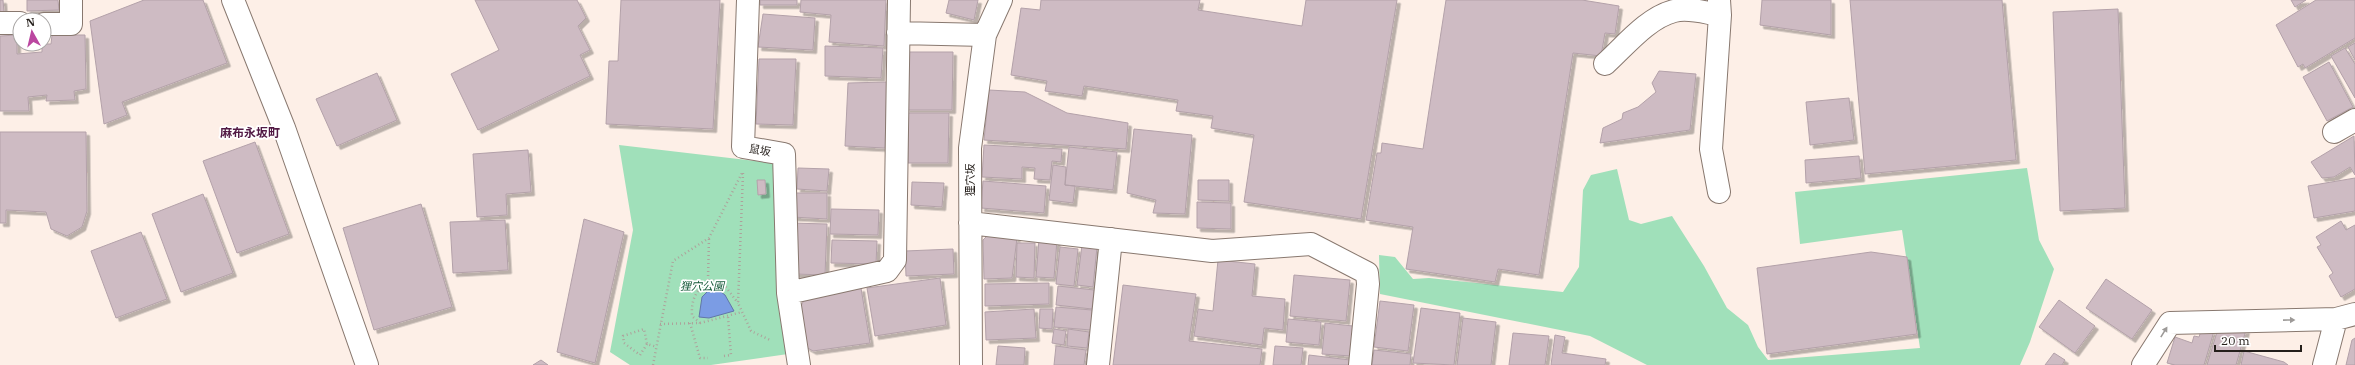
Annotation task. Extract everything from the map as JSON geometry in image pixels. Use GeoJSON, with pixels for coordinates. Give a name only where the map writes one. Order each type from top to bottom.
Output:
{"type":"FeatureCollection","features":[{"type":"Feature","properties":{"kind":"street"},"geometry":{"type":"LineString","coordinates":[[52,24],[71,24],[71,0]]}},
{"type":"Feature","properties":{"kind":"street"},"geometry":{"type":"LineString","coordinates":[[233,0],[284,128],[368,365]]}},
{"type":"Feature","properties":{"kind":"street","name":"鼠坂"},"geometry":{"type":"LineString","coordinates":[[748,0],[743,147],[784,154],[788,293]]}},
{"type":"Feature","properties":{"kind":"street"},"geometry":{"type":"LineString","coordinates":[[799,365],[788,293],[887,272],[895,260],[899,0]]}},
{"type":"Feature","properties":{"kind":"street","name":"狸穴坂"},"geometry":{"type":"LineString","coordinates":[[971,365],[970,148],[985,35],[1001,0]]}},
{"type":"Feature","properties":{"kind":"street"},"geometry":{"type":"LineString","coordinates":[[1605,64],[1648,25],[1662,15],[1675,11],[1720,8],[1711,149],[1719,192]]}},
{"type":"Feature","properties":{"kind":"street"},"geometry":{"type":"LineString","coordinates":[[0,23],[12,23]]}},
{"type":"Feature","properties":{"kind":"street"},"geometry":{"type":"LineString","coordinates":[[898,33],[985,35]]}},
{"type":"Feature","properties":{"kind":"street"},"geometry":{"type":"LineString","coordinates":[[2334,132],[2355,120]]}},
{"type":"Feature","properties":{"kind":"street"},"geometry":{"type":"LineString","coordinates":[[970,223],[1212,251],[1311,244],[1367,273],[1368,284],[1360,365]]}},
{"type":"Feature","properties":{"kind":"street"},"geometry":{"type":"LineString","coordinates":[[1098,365],[1110,239]]}},
{"type":"Feature","properties":{"kind":"street"},"geometry":{"type":"LineString","coordinates":[[2143,365],[2170,323],[2346,316],[2324,365]]}},
{"type":"Feature","properties":{"kind":"path"},"geometry":{"type":"LineString","coordinates":[[700,323],[692,316],[691,304],[696,291],[708,280],[709,238],[743,170],[738,303]]}},
{"type":"Feature","properties":{"kind":"path"},"geometry":{"type":"LineString","coordinates":[[654,365],[660,324],[673,260],[709,238]]}},
{"type":"Feature","properties":{"kind":"path"},"geometry":{"type":"LineString","coordinates":[[708,280],[722,282],[738,303],[751,331]]}},
{"type":"Feature","properties":{"kind":"path"},"geometry":{"type":"LineString","coordinates":[[660,324],[700,323],[728,318],[742,312]]}},
{"type":"Feature","properties":{"kind":"path"},"geometry":{"type":"LineString","coordinates":[[724,356],[731,355],[728,318]]}},
{"type":"Feature","properties":{"kind":"path"},"geometry":{"type":"LineString","coordinates":[[690,323],[700,358],[708,358]]}},
{"type":"Feature","properties":{"kind":"path"},"geometry":{"type":"LineString","coordinates":[[644,329],[647,344],[640,355],[624,343],[623,336],[644,329]]}},
{"type":"Feature","properties":{"kind":"path"},"geometry":{"type":"LineString","coordinates":[[647,344],[657,347]]}},
{"type":"Feature","properties":{"kind":"green space","name":"狸穴公園"},"geometry":{"type":"Polygon","coordinates":[[[619,145],[773,163],[779,274],[788,354],[711,365],[630,365],[610,352],[633,230],[619,145]]]}},
{"type":"Feature","properties":{"kind":"green space"},"geometry":{"type":"Polygon","coordinates":[[[2027,168],[2039,240],[2054,269],[2030,342],[2020,365],[1647,365],[1590,336],[1380,294],[1379,255],[1395,257],[1413,279],[1429,278],[1563,292],[1579,267],[1583,190],[1591,175],[1617,169],[1629,220],[1641,224],[1672,216],[1704,266],[1727,308],[1748,325],[1758,347],[1768,360],[1920,348],[1902,230],[1800,244],[1795,192],[2027,168]]]}},
{"type":"Feature","properties":{"kind":"water"},"geometry":{"type":"Polygon","coordinates":[[[713,286],[725,295],[734,311],[709,318],[699,317],[702,297],[713,286]]]}},
{"type":"Feature","properties":{"kind":"building"},"geometry":{"type":"Polygon","coordinates":[[[0,0],[3,0],[4,12],[0,12],[0,0]]]}},
{"type":"Feature","properties":{"kind":"building"},"geometry":{"type":"Polygon","coordinates":[[[27,0],[58,0],[59,10],[27,11],[27,0]]]}},
{"type":"Feature","properties":{"kind":"building"},"geometry":{"type":"Polygon","coordinates":[[[144,0],[203,0],[227,63],[122,102],[127,115],[104,124],[90,21],[144,0]]]}},
{"type":"Feature","properties":{"kind":"building"},"geometry":{"type":"Polygon","coordinates":[[[475,0],[577,0],[586,18],[578,26],[590,50],[580,55],[590,76],[478,130],[451,74],[499,50],[475,0]]]}},
{"type":"Feature","properties":{"kind":"building"},"geometry":{"type":"Polygon","coordinates":[[[621,0],[720,0],[713,129],[606,124],[609,61],[618,61],[621,0]]]}},
{"type":"Feature","properties":{"kind":"building"},"geometry":{"type":"Polygon","coordinates":[[[760,0],[797,0],[797,5],[760,5],[760,0]]]}},
{"type":"Feature","properties":{"kind":"building"},"geometry":{"type":"Polygon","coordinates":[[[801,0],[886,0],[884,46],[829,42],[831,15],[800,12],[801,0]]]}},
{"type":"Feature","properties":{"kind":"building"},"geometry":{"type":"Polygon","coordinates":[[[949,0],[978,0],[974,20],[946,13],[949,0]]]}},
{"type":"Feature","properties":{"kind":"building"},"geometry":{"type":"Polygon","coordinates":[[[1041,0],[1200,0],[1198,10],[1302,26],[1306,0],[1397,0],[1361,219],[1244,202],[1254,135],[1211,128],[1213,116],[1176,111],[1178,100],[1084,86],[1082,96],[1045,91],[1047,81],[1011,75],[1021,8],[1040,10],[1041,0]]]}},
{"type":"Feature","properties":{"kind":"building"},"geometry":{"type":"Polygon","coordinates":[[[1446,0],[1582,0],[1619,6],[1615,34],[1605,33],[1601,56],[1573,53],[1539,275],[1498,269],[1495,282],[1406,269],[1413,227],[1366,220],[1377,153],[1381,153],[1382,143],[1423,149],[1446,0]]]}},
{"type":"Feature","properties":{"kind":"building"},"geometry":{"type":"Polygon","coordinates":[[[1762,0],[1831,0],[1831,35],[1760,25],[1762,0]]]}},
{"type":"Feature","properties":{"kind":"building"},"geometry":{"type":"Polygon","coordinates":[[[1850,0],[2002,0],[2016,160],[1865,174],[1850,0]]]}},
{"type":"Feature","properties":{"kind":"building"},"geometry":{"type":"Polygon","coordinates":[[[2291,0],[2306,0],[2295,7],[2291,0]]]}},
{"type":"Feature","properties":{"kind":"building"},"geometry":{"type":"Polygon","coordinates":[[[2316,0],[2355,0],[2355,38],[2305,68],[2303,64],[2298,67],[2276,25],[2316,0]]]}},
{"type":"Feature","properties":{"kind":"building"},"geometry":{"type":"Polygon","coordinates":[[[2118,9],[2125,208],[2060,211],[2053,12],[2118,9]]]}},
{"type":"Feature","properties":{"kind":"building"},"geometry":{"type":"Polygon","coordinates":[[[763,14],[815,18],[813,50],[758,47],[763,14]]]}},
{"type":"Feature","properties":{"kind":"building"},"geometry":{"type":"Polygon","coordinates":[[[12,35],[12,52],[17,52],[17,54],[52,52],[52,35],[85,35],[86,89],[74,91],[75,100],[46,101],[47,95],[28,97],[29,111],[0,111],[0,36],[12,35]]]}},
{"type":"Feature","properties":{"kind":"building"},"geometry":{"type":"Polygon","coordinates":[[[2355,43],[2355,60],[2348,47],[2355,43]]]}},
{"type":"Feature","properties":{"kind":"building"},"geometry":{"type":"Polygon","coordinates":[[[825,46],[883,48],[881,78],[825,76],[825,46]]]}},
{"type":"Feature","properties":{"kind":"building"},"geometry":{"type":"Polygon","coordinates":[[[2345,48],[2355,64],[2355,98],[2331,56],[2345,48]]]}},
{"type":"Feature","properties":{"kind":"building"},"geometry":{"type":"Polygon","coordinates":[[[907,52],[953,52],[952,110],[906,110],[907,52]]]}},
{"type":"Feature","properties":{"kind":"building"},"geometry":{"type":"Polygon","coordinates":[[[759,59],[796,59],[793,125],[756,124],[759,59]]]}},
{"type":"Feature","properties":{"kind":"building"},"geometry":{"type":"Polygon","coordinates":[[[2329,62],[2353,107],[2327,121],[2303,77],[2329,62]]]}},
{"type":"Feature","properties":{"kind":"building"},"geometry":{"type":"Polygon","coordinates":[[[1659,71],[1696,74],[1690,130],[1600,143],[1603,128],[1622,119],[1623,113],[1638,107],[1656,92],[1652,83],[1659,71]]]}},
{"type":"Feature","properties":{"kind":"building"},"geometry":{"type":"Polygon","coordinates":[[[377,73],[397,120],[337,146],[316,99],[377,73]]]}},
{"type":"Feature","properties":{"kind":"building"},"geometry":{"type":"Polygon","coordinates":[[[887,82],[885,148],[845,146],[848,83],[887,82]]]}},
{"type":"Feature","properties":{"kind":"building"},"geometry":{"type":"Polygon","coordinates":[[[989,90],[1025,92],[1067,113],[1128,123],[1126,149],[984,140],[989,90]]]}},
{"type":"Feature","properties":{"kind":"building"},"geometry":{"type":"Polygon","coordinates":[[[1849,98],[1854,140],[1810,145],[1806,102],[1849,98]]]}},
{"type":"Feature","properties":{"kind":"building"},"geometry":{"type":"Polygon","coordinates":[[[908,113],[949,113],[948,163],[908,163],[908,113]]]}},
{"type":"Feature","properties":{"kind":"building"},"geometry":{"type":"Polygon","coordinates":[[[1134,129],[1192,135],[1185,214],[1153,213],[1156,200],[1127,193],[1134,129]]]}},
{"type":"Feature","properties":{"kind":"building"},"geometry":{"type":"Polygon","coordinates":[[[0,132],[86,132],[87,211],[82,227],[67,236],[51,229],[46,212],[6,210],[6,223],[0,223],[0,132]]]}},
{"type":"Feature","properties":{"kind":"building"},"geometry":{"type":"Polygon","coordinates":[[[2354,136],[2355,175],[2350,167],[2334,177],[2322,178],[2311,162],[2354,136]]]}},
{"type":"Feature","properties":{"kind":"building"},"geometry":{"type":"Polygon","coordinates":[[[255,142],[289,234],[237,253],[203,161],[255,142]]]}},
{"type":"Feature","properties":{"kind":"building"},"geometry":{"type":"Polygon","coordinates":[[[984,145],[1062,149],[1061,162],[1052,161],[1050,180],[1034,179],[1035,168],[1022,167],[1022,179],[982,177],[984,145]]]}},
{"type":"Feature","properties":{"kind":"building"},"geometry":{"type":"Polygon","coordinates":[[[1069,147],[1117,152],[1113,190],[1065,185],[1069,147]]]}},
{"type":"Feature","properties":{"kind":"building"},"geometry":{"type":"Polygon","coordinates":[[[528,150],[531,192],[506,194],[507,215],[477,217],[473,154],[528,150]]]}},
{"type":"Feature","properties":{"kind":"building"},"geometry":{"type":"Polygon","coordinates":[[[1859,156],[1861,178],[1806,183],[1805,160],[1859,156]]]}},
{"type":"Feature","properties":{"kind":"building"},"geometry":{"type":"Polygon","coordinates":[[[1053,165],[1066,167],[1065,185],[1075,186],[1073,203],[1049,200],[1053,165]]]}},
{"type":"Feature","properties":{"kind":"building"},"geometry":{"type":"Polygon","coordinates":[[[798,168],[829,169],[827,191],[797,189],[798,168]]]}},
{"type":"Feature","properties":{"kind":"building"},"geometry":{"type":"Polygon","coordinates":[[[2355,178],[2355,211],[2314,218],[2308,186],[2355,178]]]}},
{"type":"Feature","properties":{"kind":"building"},"geometry":{"type":"Polygon","coordinates":[[[757,180],[765,180],[766,194],[758,195],[757,180]]]}},
{"type":"Feature","properties":{"kind":"building"},"geometry":{"type":"Polygon","coordinates":[[[1198,180],[1229,180],[1229,201],[1198,200],[1198,180]]]}},
{"type":"Feature","properties":{"kind":"building"},"geometry":{"type":"Polygon","coordinates":[[[983,181],[1046,186],[1044,213],[981,208],[983,181]]]}},
{"type":"Feature","properties":{"kind":"building"},"geometry":{"type":"Polygon","coordinates":[[[912,182],[944,183],[942,207],[911,205],[912,182]]]}},
{"type":"Feature","properties":{"kind":"building"},"geometry":{"type":"Polygon","coordinates":[[[792,193],[827,193],[827,219],[792,217],[792,193]]]}},
{"type":"Feature","properties":{"kind":"building"},"geometry":{"type":"Polygon","coordinates":[[[203,194],[233,273],[181,292],[152,214],[203,194]]]}},
{"type":"Feature","properties":{"kind":"building"},"geometry":{"type":"Polygon","coordinates":[[[1197,202],[1231,203],[1231,229],[1197,228],[1197,202]]]}},
{"type":"Feature","properties":{"kind":"building"},"geometry":{"type":"Polygon","coordinates":[[[421,204],[452,307],[374,330],[343,228],[421,204]]]}},
{"type":"Feature","properties":{"kind":"building"},"geometry":{"type":"Polygon","coordinates":[[[831,209],[879,210],[878,235],[830,234],[831,209]]]}},
{"type":"Feature","properties":{"kind":"building"},"geometry":{"type":"Polygon","coordinates":[[[584,219],[624,232],[595,363],[557,352],[584,219]]]}},
{"type":"Feature","properties":{"kind":"building"},"geometry":{"type":"Polygon","coordinates":[[[505,220],[508,270],[453,273],[450,222],[505,220]]]}},
{"type":"Feature","properties":{"kind":"building"},"geometry":{"type":"Polygon","coordinates":[[[2341,221],[2346,230],[2355,225],[2355,289],[2341,297],[2329,276],[2333,273],[2317,247],[2321,245],[2316,237],[2341,221]]]}},
{"type":"Feature","properties":{"kind":"building"},"geometry":{"type":"Polygon","coordinates":[[[791,223],[827,224],[825,275],[795,274],[791,223]]]}},
{"type":"Feature","properties":{"kind":"building"},"geometry":{"type":"Polygon","coordinates":[[[141,232],[167,299],[116,318],[91,251],[141,232]]]}},
{"type":"Feature","properties":{"kind":"building"},"geometry":{"type":"Polygon","coordinates":[[[989,234],[1017,238],[1012,278],[984,279],[983,240],[989,234]]]}},
{"type":"Feature","properties":{"kind":"building"},"geometry":{"type":"Polygon","coordinates":[[[1039,239],[1057,240],[1054,278],[1036,277],[1039,239]]]}},
{"type":"Feature","properties":{"kind":"building"},"geometry":{"type":"Polygon","coordinates":[[[832,240],[877,241],[876,264],[831,263],[832,240]]]}},
{"type":"Feature","properties":{"kind":"building"},"geometry":{"type":"Polygon","coordinates":[[[1017,243],[1035,243],[1034,278],[1016,277],[1017,243]]]}},
{"type":"Feature","properties":{"kind":"building"},"geometry":{"type":"Polygon","coordinates":[[[1082,245],[1097,247],[1093,287],[1077,285],[1082,245]]]}},
{"type":"Feature","properties":{"kind":"building"},"geometry":{"type":"Polygon","coordinates":[[[1060,247],[1078,249],[1074,286],[1056,284],[1060,247]]]}},
{"type":"Feature","properties":{"kind":"building"},"geometry":{"type":"Polygon","coordinates":[[[953,249],[954,274],[906,276],[905,251],[953,249]]]}},
{"type":"Feature","properties":{"kind":"building"},"geometry":{"type":"Polygon","coordinates":[[[1871,252],[1907,257],[1917,334],[1767,354],[1757,268],[1871,252]]]}},
{"type":"Feature","properties":{"kind":"building"},"geometry":{"type":"Polygon","coordinates":[[[1218,260],[1255,264],[1252,296],[1285,299],[1283,330],[1264,328],[1262,345],[1194,336],[1198,309],[1213,311],[1218,260]]]}},
{"type":"Feature","properties":{"kind":"building"},"geometry":{"type":"Polygon","coordinates":[[[1294,275],[1350,280],[1346,321],[1290,316],[1294,275]]]}},
{"type":"Feature","properties":{"kind":"building"},"geometry":{"type":"Polygon","coordinates":[[[940,278],[946,325],[875,336],[867,288],[940,278]]]}},
{"type":"Feature","properties":{"kind":"building"},"geometry":{"type":"Polygon","coordinates":[[[2106,279],[2152,310],[2132,339],[2086,308],[2106,279]]]}},
{"type":"Feature","properties":{"kind":"building"},"geometry":{"type":"Polygon","coordinates":[[[1049,283],[1049,304],[985,306],[985,284],[1049,283]]]}},
{"type":"Feature","properties":{"kind":"building"},"geometry":{"type":"Polygon","coordinates":[[[1123,285],[1196,294],[1189,341],[1262,349],[1260,365],[1113,365],[1123,285]]]}},
{"type":"Feature","properties":{"kind":"building"},"geometry":{"type":"Polygon","coordinates":[[[1058,286],[1094,290],[1092,309],[1056,305],[1058,286]]]}},
{"type":"Feature","properties":{"kind":"building"},"geometry":{"type":"Polygon","coordinates":[[[861,288],[870,343],[813,351],[806,347],[799,310],[805,298],[861,288]]]}},
{"type":"Feature","properties":{"kind":"building"},"geometry":{"type":"Polygon","coordinates":[[[2059,300],[2095,326],[2075,353],[2039,327],[2059,300]]]}},
{"type":"Feature","properties":{"kind":"building"},"geometry":{"type":"Polygon","coordinates":[[[1380,301],[1414,305],[1408,351],[1374,347],[1380,301]]]}},
{"type":"Feature","properties":{"kind":"building"},"geometry":{"type":"Polygon","coordinates":[[[1056,307],[1092,310],[1091,330],[1054,327],[1056,307]]]}},
{"type":"Feature","properties":{"kind":"building"},"geometry":{"type":"Polygon","coordinates":[[[1421,308],[1460,313],[1454,365],[1413,363],[1421,308]]]}},
{"type":"Feature","properties":{"kind":"building"},"geometry":{"type":"Polygon","coordinates":[[[1034,309],[1036,338],[986,340],[985,312],[1034,309]]]}},
{"type":"Feature","properties":{"kind":"building"},"geometry":{"type":"Polygon","coordinates":[[[1040,309],[1053,309],[1052,329],[1039,328],[1040,309]]]}},
{"type":"Feature","properties":{"kind":"building"},"geometry":{"type":"Polygon","coordinates":[[[1463,318],[1496,322],[1491,365],[1457,365],[1463,318]]]}},
{"type":"Feature","properties":{"kind":"building"},"geometry":{"type":"Polygon","coordinates":[[[1288,319],[1321,322],[1319,345],[1286,342],[1288,319]]]}},
{"type":"Feature","properties":{"kind":"building"},"geometry":{"type":"Polygon","coordinates":[[[1325,323],[1353,326],[1351,356],[1322,354],[1325,323]]]}},
{"type":"Feature","properties":{"kind":"building"},"geometry":{"type":"Polygon","coordinates":[[[1054,329],[1066,331],[1064,345],[1052,343],[1054,329]]]}},
{"type":"Feature","properties":{"kind":"building"},"geometry":{"type":"Polygon","coordinates":[[[1068,329],[1089,332],[1087,348],[1067,346],[1068,329]]]}},
{"type":"Feature","properties":{"kind":"building"},"geometry":{"type":"Polygon","coordinates":[[[2246,330],[2236,365],[2207,365],[2217,332],[2246,330]]]}},
{"type":"Feature","properties":{"kind":"building"},"geometry":{"type":"Polygon","coordinates":[[[2201,331],[2214,331],[2204,365],[2175,365],[2167,363],[2175,337],[2192,343],[2194,336],[2199,337],[2201,331]]]}},
{"type":"Feature","properties":{"kind":"building"},"geometry":{"type":"Polygon","coordinates":[[[1513,333],[1549,336],[1545,365],[1509,365],[1513,333]]]}},
{"type":"Feature","properties":{"kind":"building"},"geometry":{"type":"Polygon","coordinates":[[[1555,335],[1565,337],[1562,353],[1606,359],[1605,365],[1551,365],[1555,335]]]}},
{"type":"Feature","properties":{"kind":"building"},"geometry":{"type":"Polygon","coordinates":[[[2355,338],[2355,365],[2346,365],[2352,340],[2355,338]]]}},
{"type":"Feature","properties":{"kind":"building"},"geometry":{"type":"Polygon","coordinates":[[[998,346],[1025,348],[1024,365],[996,365],[998,346]]]}},
{"type":"Feature","properties":{"kind":"building"},"geometry":{"type":"Polygon","coordinates":[[[1056,346],[1086,350],[1084,365],[1054,365],[1056,346]]]}},
{"type":"Feature","properties":{"kind":"building"},"geometry":{"type":"Polygon","coordinates":[[[1275,346],[1303,348],[1301,365],[1273,365],[1275,346]]]}},
{"type":"Feature","properties":{"kind":"building"},"geometry":{"type":"Polygon","coordinates":[[[1374,350],[1411,354],[1410,365],[1372,365],[1374,350]]]}},
{"type":"Feature","properties":{"kind":"building"},"geometry":{"type":"Polygon","coordinates":[[[2244,351],[2284,362],[2288,365],[2241,365],[2244,351]]]}},
{"type":"Feature","properties":{"kind":"building"},"geometry":{"type":"Polygon","coordinates":[[[2054,353],[2065,360],[2062,365],[2045,365],[2054,353]]]}},
{"type":"Feature","properties":{"kind":"building"},"geometry":{"type":"Polygon","coordinates":[[[1309,355],[1350,360],[1349,365],[1308,365],[1309,355]]]}},
{"type":"Feature","properties":{"kind":"building"},"geometry":{"type":"Polygon","coordinates":[[[541,360],[548,365],[533,365],[541,360]]]}},
{"type":"Feature","properties":{"kind":"district","name":"麻布永坂町"},"geometry":{"type":"Point","coordinates":[250,133]}}]}
